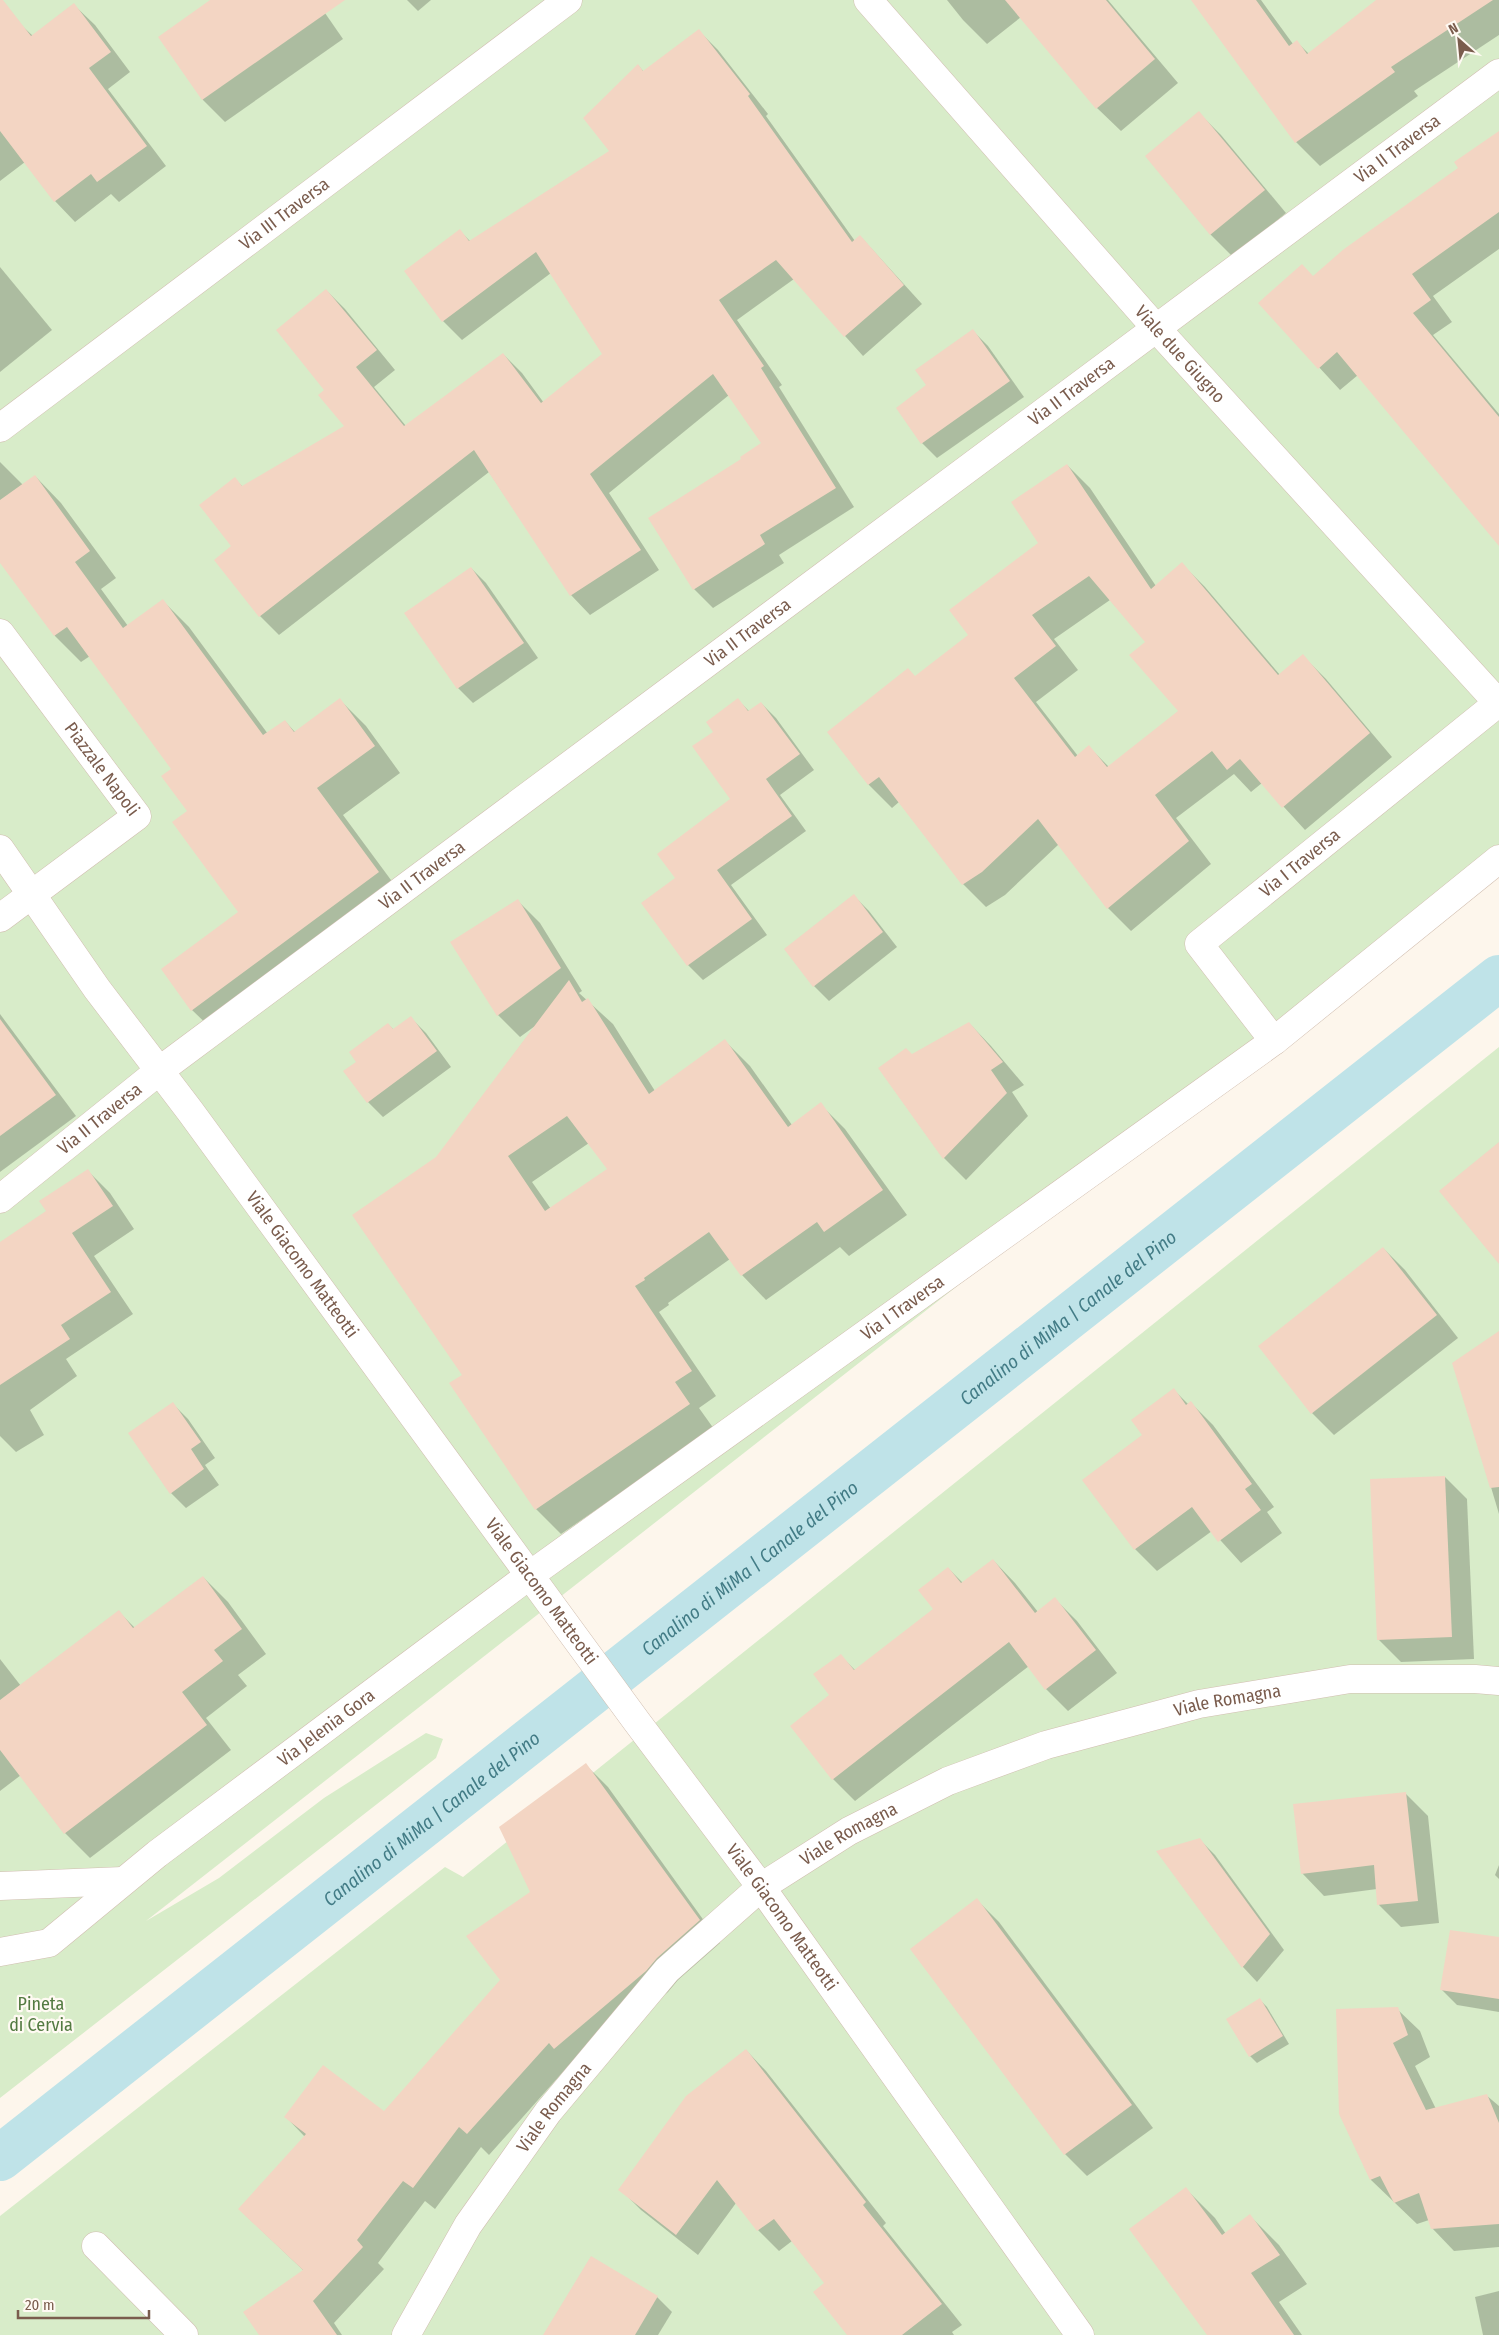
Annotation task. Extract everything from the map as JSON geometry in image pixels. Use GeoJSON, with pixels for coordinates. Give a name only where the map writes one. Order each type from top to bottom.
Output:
{"type":"FeatureCollection","features":[{"type":"Feature","properties":{"kind":"street","name":"Via III Traversa"},"geometry":{"type":"LineString","coordinates":[[0,428],[568,0]]}},
{"type":"Feature","properties":{"kind":"street","name":"Viale due Giugno"},"geometry":{"type":"LineString","coordinates":[[868,0],[1156,327],[1498,704]]}},
{"type":"Feature","properties":{"kind":"street","name":"Via II Traversa"},"geometry":{"type":"LineString","coordinates":[[0,1199],[159,1071],[1499,73]]}},
{"type":"Feature","properties":{"kind":"street","name":"Piazzale Napoli"},"geometry":{"type":"LineString","coordinates":[[0,633],[137,816],[0,918]]}},
{"type":"Feature","properties":{"kind":"street","name":"Via I Traversa"},"geometry":{"type":"LineString","coordinates":[[1274,1041],[1199,944],[1498,704]]}},
{"type":"Feature","properties":{"kind":"street","name":"Viale Giacomo Matteotti"},"geometry":{"type":"LineString","coordinates":[[0,849],[97,989],[190,1110],[630,1712],[761,1887],[1080,2335]]}},
{"type":"Feature","properties":{"kind":"street","name":"Via I Traversa"},"geometry":{"type":"LineString","coordinates":[[530,1575],[1274,1041],[1499,859]]}},
{"type":"Feature","properties":{"kind":"street","name":"Via Jelenia Gora"},"geometry":{"type":"LineString","coordinates":[[0,1952],[49,1943],[123,1882],[530,1575]]}},
{"type":"Feature","properties":{"kind":"street","name":"Viale Romagna"},"geometry":{"type":"LineString","coordinates":[[406,2335],[468,2225],[548,2112],[667,1970],[761,1887],[849,1831],[948,1781],[1046,1745],[1199,1704],[1350,1679],[1475,1678],[1499,1681]]}},
{"type":"Feature","properties":{"kind":"street"},"geometry":{"type":"LineString","coordinates":[[0,1886],[123,1882]]}},
{"type":"Feature","properties":{"kind":"street"},"geometry":{"type":"LineString","coordinates":[[96,2246],[184,2335]]}},
{"type":"Feature","properties":{"kind":"green space","name":"Pineta di Cervia"},"geometry":{"type":"Polygon","coordinates":[[[0,0],[1499,0],[1499,862],[146,1921],[219,1878],[324,1798],[426,1733],[443,1739],[436,1758],[0,2098],[0,0]]]}},
{"type":"Feature","properties":{"kind":"green space"},"geometry":{"type":"Polygon","coordinates":[[[1499,1047],[1499,2335],[0,2335],[0,2216],[445,1867],[463,1877],[1499,1047]]]}},
{"type":"Feature","properties":{"kind":"building"},"geometry":{"type":"Polygon","coordinates":[[[0,0],[3,0],[31,36],[74,3],[111,52],[89,68],[147,146],[97,182],[91,174],[54,202],[0,131],[0,0]]]}},
{"type":"Feature","properties":{"kind":"building"},"geometry":{"type":"Polygon","coordinates":[[[210,0],[345,0],[202,100],[158,37],[210,0]]]}},
{"type":"Feature","properties":{"kind":"building"},"geometry":{"type":"Polygon","coordinates":[[[1005,0],[1106,0],[1155,59],[1096,109],[1005,0]]]}},
{"type":"Feature","properties":{"kind":"building"},"geometry":{"type":"Polygon","coordinates":[[[1191,0],[1256,0],[1289,46],[1297,40],[1307,54],[1376,0],[1493,0],[1391,67],[1395,72],[1295,143],[1191,0]]]}},
{"type":"Feature","properties":{"kind":"building"},"geometry":{"type":"Polygon","coordinates":[[[699,29],[750,94],[748,96],[852,242],[860,235],[904,285],[844,337],[776,260],[719,300],[764,366],[761,368],[836,488],[760,535],[765,544],[693,590],[648,518],[741,459],[740,457],[761,443],[713,374],[590,474],[641,550],[570,596],[474,450],[259,617],[214,560],[231,546],[199,505],[235,477],[242,486],[344,426],[318,395],[324,390],[276,330],[326,289],[377,350],[356,367],[404,426],[503,353],[541,403],[602,354],[536,252],[442,322],[404,271],[460,229],[469,241],[609,151],[583,118],[638,64],[643,71],[699,29]]]}},
{"type":"Feature","properties":{"kind":"building"},"geometry":{"type":"Polygon","coordinates":[[[1199,111],[1265,190],[1210,235],[1145,156],[1199,111]]]}},
{"type":"Feature","properties":{"kind":"building"},"geometry":{"type":"Polygon","coordinates":[[[1499,131],[1499,212],[1412,274],[1431,300],[1413,313],[1499,417],[1499,546],[1337,352],[1318,369],[1258,303],[1302,264],[1313,276],[1344,249],[1458,168],[1454,162],[1499,131]]]}},
{"type":"Feature","properties":{"kind":"building"},"geometry":{"type":"Polygon","coordinates":[[[973,329],[1010,381],[921,444],[896,408],[926,385],[915,370],[973,329]]]}},
{"type":"Feature","properties":{"kind":"building"},"geometry":{"type":"Polygon","coordinates":[[[1067,464],[1151,589],[1182,562],[1278,675],[1303,654],[1370,733],[1282,808],[1240,759],[1227,770],[1212,751],[1155,795],[1189,841],[1107,909],[1038,819],[982,872],[962,885],[879,777],[868,785],[827,732],[908,668],[915,676],[968,635],[949,610],[1038,543],[1011,502],[1067,464]],[[1089,576],[1032,615],[1056,646],[1014,678],[1075,757],[1089,745],[1107,767],[1178,711],[1129,655],[1145,642],[1089,576]]]}},
{"type":"Feature","properties":{"kind":"building"},"geometry":{"type":"Polygon","coordinates":[[[35,475],[90,551],[75,562],[123,628],[163,599],[263,735],[285,720],[294,732],[340,698],[375,746],[317,788],[379,872],[191,1011],[161,969],[238,912],[172,822],[187,811],[161,776],[171,769],[67,627],[54,636],[0,563],[0,500],[35,475]]]}},
{"type":"Feature","properties":{"kind":"building"},"geometry":{"type":"Polygon","coordinates":[[[471,567],[524,643],[457,689],[404,613],[471,567]]]}},
{"type":"Feature","properties":{"kind":"building"},"geometry":{"type":"Polygon","coordinates":[[[738,698],[748,711],[761,702],[800,754],[766,779],[792,816],[717,870],[752,919],[687,966],[641,903],[675,878],[657,854],[730,799],[692,746],[713,732],[706,722],[738,698]]]}},
{"type":"Feature","properties":{"kind":"building"},"geometry":{"type":"Polygon","coordinates":[[[854,894],[883,932],[813,987],[784,949],[854,894]]]}},
{"type":"Feature","properties":{"kind":"building"},"geometry":{"type":"Polygon","coordinates":[[[518,899],[561,968],[497,1016],[450,942],[518,899]]]}},
{"type":"Feature","properties":{"kind":"building"},"geometry":{"type":"Polygon","coordinates":[[[569,980],[582,1002],[588,998],[649,1094],[725,1039],[788,1127],[821,1102],[883,1190],[824,1232],[817,1222],[741,1276],[709,1232],[635,1286],[692,1371],[675,1382],[690,1404],[535,1510],[449,1383],[462,1375],[352,1215],[436,1157],[569,980]],[[567,1116],[508,1156],[545,1211],[607,1169],[567,1116]]]}},
{"type":"Feature","properties":{"kind":"building"},"geometry":{"type":"Polygon","coordinates":[[[411,1016],[437,1051],[367,1103],[343,1071],[356,1062],[349,1052],[388,1023],[393,1029],[411,1016]]]}},
{"type":"Feature","properties":{"kind":"building"},"geometry":{"type":"Polygon","coordinates":[[[0,1019],[56,1095],[0,1136],[0,1019]]]}},
{"type":"Feature","properties":{"kind":"building"},"geometry":{"type":"Polygon","coordinates":[[[969,1022],[1003,1062],[991,1070],[1007,1093],[943,1159],[878,1068],[906,1048],[912,1054],[969,1022]]]}},
{"type":"Feature","properties":{"kind":"building"},"geometry":{"type":"Polygon","coordinates":[[[1499,1142],[1499,1264],[1439,1191],[1499,1142]]]}},
{"type":"Feature","properties":{"kind":"building"},"geometry":{"type":"Polygon","coordinates":[[[88,1169],[113,1206],[72,1233],[111,1292],[61,1325],[70,1339],[0,1385],[0,1242],[46,1211],[39,1201],[88,1169]]]}},
{"type":"Feature","properties":{"kind":"building"},"geometry":{"type":"Polygon","coordinates":[[[1383,1247],[1437,1315],[1311,1414],[1258,1346],[1383,1247]]]}},
{"type":"Feature","properties":{"kind":"building"},"geometry":{"type":"Polygon","coordinates":[[[1499,1331],[1499,1487],[1490,1488],[1452,1363],[1499,1331]]]}},
{"type":"Feature","properties":{"kind":"building"},"geometry":{"type":"Polygon","coordinates":[[[1174,1388],[1186,1405],[1191,1401],[1252,1484],[1245,1489],[1261,1510],[1218,1542],[1192,1507],[1134,1550],[1082,1480],[1142,1435],[1131,1420],[1174,1388]]]}},
{"type":"Feature","properties":{"kind":"building"},"geometry":{"type":"Polygon","coordinates":[[[173,1402],[201,1442],[191,1449],[204,1469],[170,1494],[128,1433],[173,1402]]]}},
{"type":"Feature","properties":{"kind":"building"},"geometry":{"type":"Polygon","coordinates":[[[1445,1476],[1452,1637],[1377,1640],[1370,1479],[1445,1476]]]}},
{"type":"Feature","properties":{"kind":"building"},"geometry":{"type":"Polygon","coordinates":[[[993,1559],[1035,1613],[1055,1597],[1096,1650],[1045,1690],[1009,1642],[832,1780],[790,1726],[829,1695],[813,1674],[841,1654],[854,1670],[933,1609],[918,1590],[948,1567],[961,1583],[993,1559]]]}},
{"type":"Feature","properties":{"kind":"building"},"geometry":{"type":"Polygon","coordinates":[[[203,1576],[242,1629],[214,1650],[223,1661],[182,1692],[207,1725],[64,1834],[0,1750],[0,1700],[119,1610],[133,1628],[203,1576]]]}},
{"type":"Feature","properties":{"kind":"building"},"geometry":{"type":"Polygon","coordinates":[[[586,1763],[700,1920],[657,1958],[646,1971],[554,2049],[549,2043],[467,2134],[459,2127],[413,2188],[403,2181],[357,2240],[363,2247],[313,2301],[337,2335],[259,2335],[243,2312],[303,2270],[238,2209],[306,2134],[284,2117],[323,2065],[384,2111],[500,1980],[466,1936],[530,1892],[499,1827],[586,1763]]]}},
{"type":"Feature","properties":{"kind":"building"},"geometry":{"type":"Polygon","coordinates":[[[1406,1792],[1418,1901],[1377,1905],[1374,1865],[1301,1874],[1293,1804],[1406,1792]]]}},
{"type":"Feature","properties":{"kind":"building"},"geometry":{"type":"Polygon","coordinates":[[[1200,1838],[1270,1934],[1242,1968],[1156,1851],[1200,1838]]]}},
{"type":"Feature","properties":{"kind":"building"},"geometry":{"type":"Polygon","coordinates":[[[977,1898],[1132,2105],[1064,2155],[910,1949],[977,1898]]]}},
{"type":"Feature","properties":{"kind":"building"},"geometry":{"type":"Polygon","coordinates":[[[1450,1930],[1499,1937],[1499,1999],[1440,1990],[1450,1930]]]}},
{"type":"Feature","properties":{"kind":"building"},"geometry":{"type":"Polygon","coordinates":[[[1260,1998],[1283,2036],[1249,2057],[1226,2019],[1260,1998]]]}},
{"type":"Feature","properties":{"kind":"building"},"geometry":{"type":"Polygon","coordinates":[[[1398,2007],[1408,2035],[1393,2043],[1426,2110],[1487,2094],[1499,2123],[1499,2224],[1431,2229],[1419,2193],[1394,2203],[1380,2176],[1370,2180],[1339,2114],[1336,2009],[1398,2007]]]}},
{"type":"Feature","properties":{"kind":"building"},"geometry":{"type":"Polygon","coordinates":[[[746,2049],[866,2202],[863,2205],[942,2304],[902,2335],[847,2335],[813,2292],[824,2283],[774,2219],[757,2231],[717,2180],[676,2235],[618,2190],[686,2096],[746,2049]]]}},
{"type":"Feature","properties":{"kind":"building"},"geometry":{"type":"Polygon","coordinates":[[[1186,2187],[1222,2235],[1250,2214],[1280,2255],[1251,2273],[1294,2335],[1207,2335],[1129,2229],[1186,2187]]]}},
{"type":"Feature","properties":{"kind":"building"},"geometry":{"type":"Polygon","coordinates":[[[591,2256],[658,2296],[635,2335],[543,2335],[591,2256]]]}},
{"type":"Feature","properties":{"kind":"waterway","name":"Canalino di MiMa | Canale del Pino"},"geometry":{"type":"LineString","coordinates":[[0,2158],[1499,978]]}}]}
